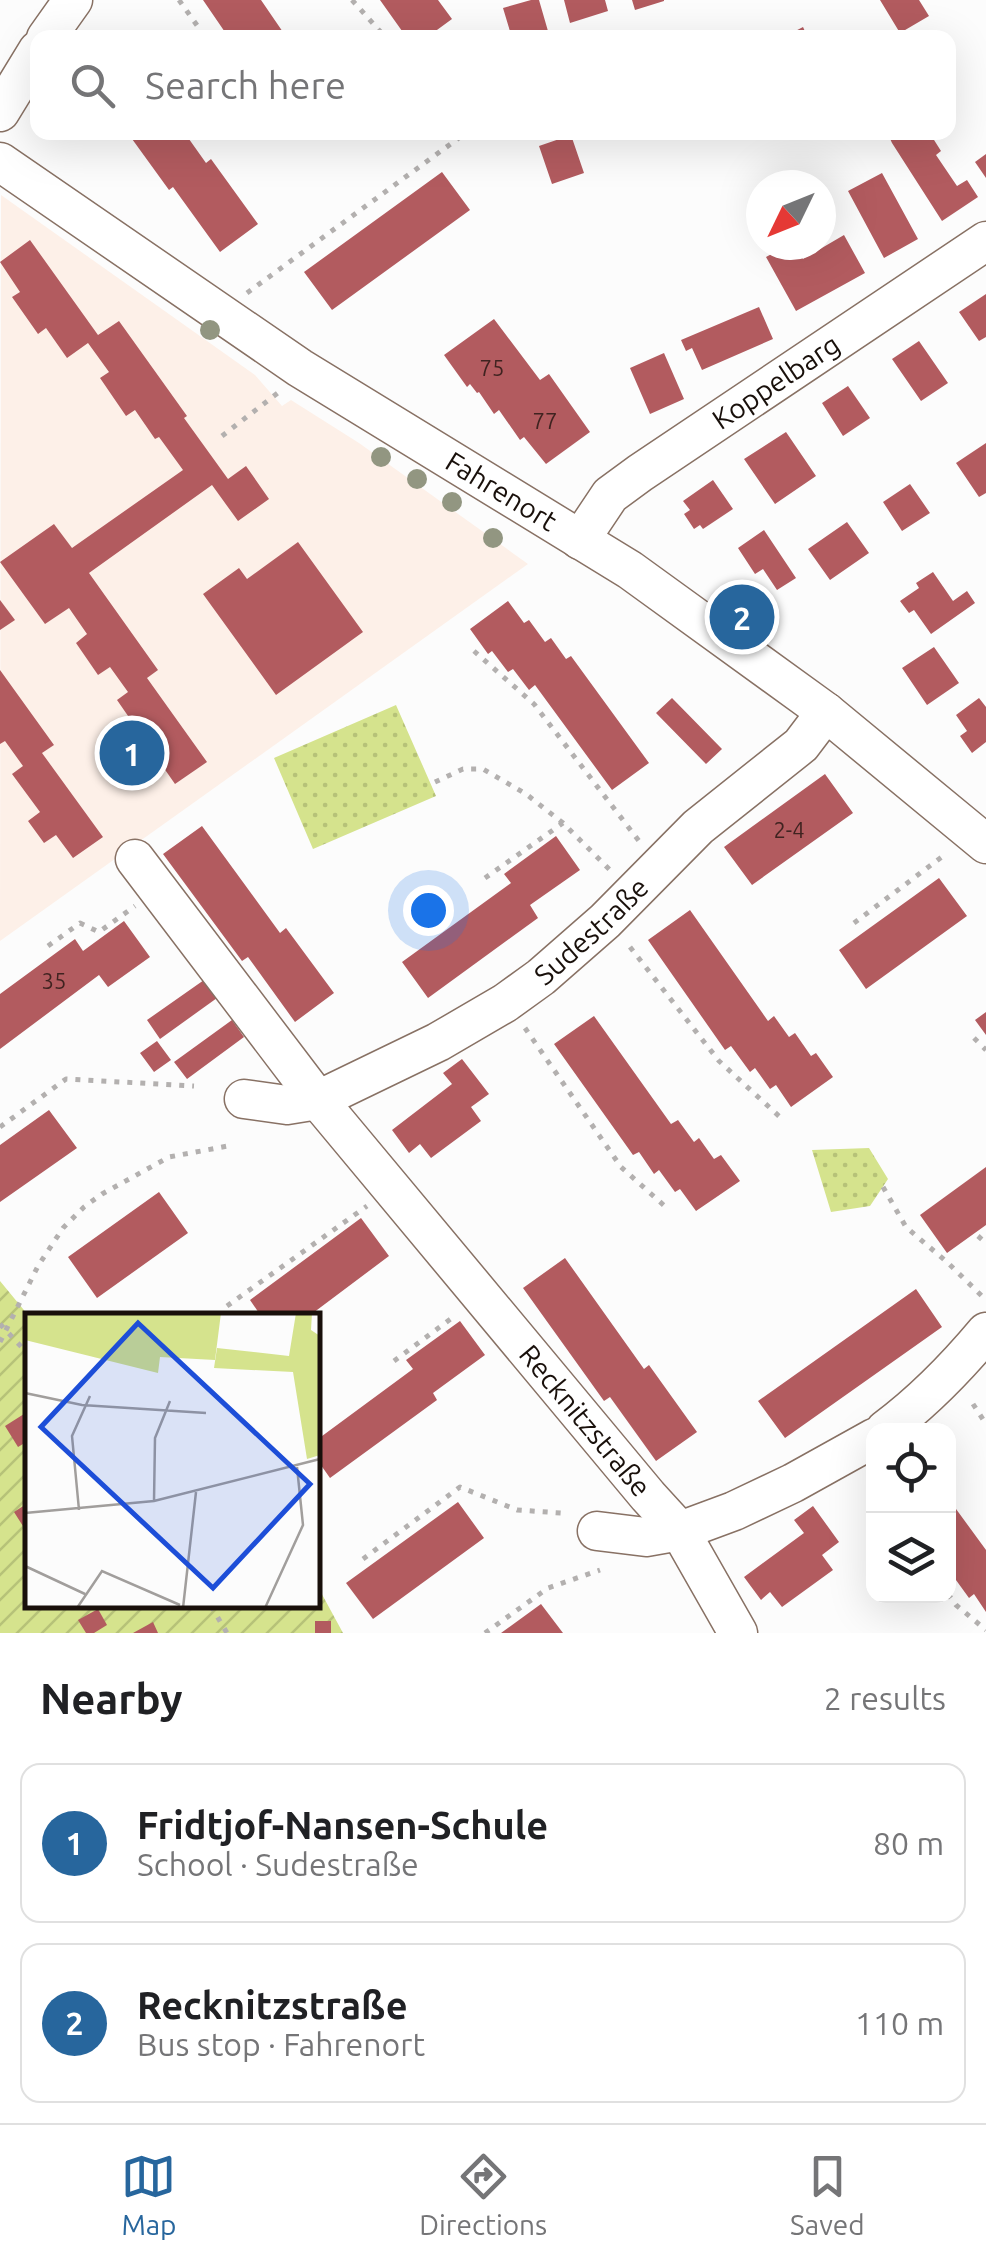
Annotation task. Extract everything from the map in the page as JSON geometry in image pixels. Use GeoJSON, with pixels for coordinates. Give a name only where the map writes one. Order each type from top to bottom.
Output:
{"type":"FeatureCollection","features":[{"type":"Feature","properties":{"kind":"street"},"geometry":{"type":"LineString","coordinates":[[52,30],[73,0]]}},
{"type":"Feature","properties":{"kind":"street"},"geometry":{"type":"LineString","coordinates":[[0,112],[30,63]]}},
{"type":"Feature","properties":{"kind":"street","name":"Fahrenort"},"geometry":{"type":"LineString","coordinates":[[0,162],[300,368],[630,570],[826,712],[972,844]]}},
{"type":"Feature","properties":{"kind":"street","name":"Koppelbarg"},"geometry":{"type":"LineString","coordinates":[[580,540],[610,495],[986,241]]}},
{"type":"Feature","properties":{"kind":"street","name":"Sudestraße"},"geometry":{"type":"LineString","coordinates":[[244,1099],[286,1105],[318,1100],[438,1042],[504,1002],[541,977],[605,920],[698,827],[801,746],[826,712]]}},
{"type":"Feature","properties":{"kind":"street"},"geometry":{"type":"LineString","coordinates":[[135,859],[318,1100],[392,1188]]}},
{"type":"Feature","properties":{"kind":"street","name":"Recknitzstraße"},"geometry":{"type":"LineString","coordinates":[[392,1188],[680,1531],[738,1633]]}},
{"type":"Feature","properties":{"kind":"street"},"geometry":{"type":"LineString","coordinates":[[894,1423],[951,1374],[986,1332]]}},
{"type":"Feature","properties":{"kind":"street","name":"Recknitzstraße"},"geometry":{"type":"LineString","coordinates":[[597,1531],[646,1536],[680,1531],[734,1511],[866,1442]]}},
{"type":"Feature","properties":{"kind":"path"},"geometry":{"type":"LineString","coordinates":[[179,0],[200,30]]}},
{"type":"Feature","properties":{"kind":"path"},"geometry":{"type":"LineString","coordinates":[[352,0],[379,30]]}},
{"type":"Feature","properties":{"kind":"path"},"geometry":{"type":"LineString","coordinates":[[236,301],[455,140]]}},
{"type":"Feature","properties":{"kind":"path"},"geometry":{"type":"LineString","coordinates":[[222,436],[285,386]]}},
{"type":"Feature","properties":{"kind":"path"},"geometry":{"type":"LineString","coordinates":[[474,651],[534,704],[647,851]]}},
{"type":"Feature","properties":{"kind":"path"},"geometry":{"type":"LineString","coordinates":[[435,782],[462,768],[482,769],[526,794],[563,823],[619,880]]}},
{"type":"Feature","properties":{"kind":"path"},"geometry":{"type":"LineString","coordinates":[[485,878],[563,823]]}},
{"type":"Feature","properties":{"kind":"path"},"geometry":{"type":"LineString","coordinates":[[854,923],[972,844]]}},
{"type":"Feature","properties":{"kind":"path"},"geometry":{"type":"LineString","coordinates":[[48,946],[80,923],[99,932],[158,890]]}},
{"type":"Feature","properties":{"kind":"path"},"geometry":{"type":"LineString","coordinates":[[630,948],[719,1060],[781,1118]]}},
{"type":"Feature","properties":{"kind":"path"},"geometry":{"type":"LineString","coordinates":[[525,1028],[621,1167],[668,1209]]}},
{"type":"Feature","properties":{"kind":"path"},"geometry":{"type":"LineString","coordinates":[[974,1038],[986,1050]]}},
{"type":"Feature","properties":{"kind":"path"},"geometry":{"type":"LineString","coordinates":[[0,1127],[66,1079],[194,1086]]}},
{"type":"Feature","properties":{"kind":"path"},"geometry":{"type":"LineString","coordinates":[[0,1342],[38,1266],[63,1228],[84,1207],[169,1157],[233,1145]]}},
{"type":"Feature","properties":{"kind":"path"},"geometry":{"type":"LineString","coordinates":[[883,1187],[906,1227],[986,1300]]}},
{"type":"Feature","properties":{"kind":"path"},"geometry":{"type":"LineString","coordinates":[[227,1306],[392,1188]]}},
{"type":"Feature","properties":{"kind":"path"},"geometry":{"type":"LineString","coordinates":[[978,1236],[986,1244]]}},
{"type":"Feature","properties":{"kind":"path"},"geometry":{"type":"LineString","coordinates":[[394,1362],[483,1295]]}},
{"type":"Feature","properties":{"kind":"path"},"geometry":{"type":"LineString","coordinates":[[0,1324],[25,1351]]}},
{"type":"Feature","properties":{"kind":"path"},"geometry":{"type":"LineString","coordinates":[[972,1404],[986,1424]]}},
{"type":"Feature","properties":{"kind":"path"},"geometry":{"type":"LineString","coordinates":[[363,1559],[460,1486],[518,1510],[560,1513]]}},
{"type":"Feature","properties":{"kind":"path"},"geometry":{"type":"LineString","coordinates":[[485,1633],[548,1588],[600,1570]]}},
{"type":"Feature","properties":{"kind":"path"},"geometry":{"type":"LineString","coordinates":[[955,1603],[986,1630]]}},
{"type":"Feature","properties":{"kind":"path"},"geometry":{"type":"LineString","coordinates":[[212,1608],[227,1633]]}},
{"type":"Feature","properties":{"kind":"shaded area"},"geometry":{"type":"Polygon","coordinates":[[[1,195],[255,375],[282,406],[291,400],[359,443],[528,564],[0,941],[1,195]]]}},
{"type":"Feature","properties":{"kind":"green space"},"geometry":{"type":"Polygon","coordinates":[[[396,705],[436,796],[313,849],[274,758],[396,705]]]}},
{"type":"Feature","properties":{"kind":"green space"},"geometry":{"type":"Polygon","coordinates":[[[869,1148],[888,1179],[870,1206],[831,1212],[812,1150],[869,1148]]]}},
{"type":"Feature","properties":{"kind":"green space"},"geometry":{"type":"Polygon","coordinates":[[[0,1281],[26,1313],[25,1608],[320,1608],[320,1591],[343,1633],[0,1633],[0,1281]]]}},
{"type":"Feature","properties":{"kind":"building"},"geometry":{"type":"Polygon","coordinates":[[[203,0],[261,0],[282,30],[224,30],[203,0]]]}},
{"type":"Feature","properties":{"kind":"building"},"geometry":{"type":"Polygon","coordinates":[[[380,0],[438,0],[452,19],[437,30],[401,30],[380,0]]]}},
{"type":"Feature","properties":{"kind":"building"},"geometry":{"type":"Polygon","coordinates":[[[539,0],[548,30],[510,30],[503,8],[539,0]]]}},
{"type":"Feature","properties":{"kind":"building"},"geometry":{"type":"Polygon","coordinates":[[[564,0],[605,0],[608,11],[570,23],[564,0]]]}},
{"type":"Feature","properties":{"kind":"building"},"geometry":{"type":"Polygon","coordinates":[[[632,0],[664,0],[664,1],[635,10],[632,0]]]}},
{"type":"Feature","properties":{"kind":"building"},"geometry":{"type":"Polygon","coordinates":[[[880,0],[919,0],[929,16],[898,30],[880,0]]]}},
{"type":"Feature","properties":{"kind":"building"},"geometry":{"type":"Polygon","coordinates":[[[133,140],[190,140],[206,163],[211,159],[258,224],[220,252],[173,187],[169,190],[133,140]]]}},
{"type":"Feature","properties":{"kind":"building"},"geometry":{"type":"Polygon","coordinates":[[[573,140],[584,173],[552,184],[539,146],[573,140]]]}},
{"type":"Feature","properties":{"kind":"building"},"geometry":{"type":"Polygon","coordinates":[[[891,140],[934,140],[941,151],[936,155],[957,186],[967,180],[978,197],[942,221],[891,140]]]}},
{"type":"Feature","properties":{"kind":"building"},"geometry":{"type":"Polygon","coordinates":[[[986,154],[986,178],[975,162],[986,154]]]}},
{"type":"Feature","properties":{"kind":"building"},"geometry":{"type":"Polygon","coordinates":[[[442,172],[470,210],[332,310],[304,272],[442,172]]]}},
{"type":"Feature","properties":{"kind":"building"},"geometry":{"type":"Polygon","coordinates":[[[882,173],[918,239],[884,258],[848,191],[882,173]]]}},
{"type":"Feature","properties":{"kind":"building"},"geometry":{"type":"Polygon","coordinates":[[[844,235],[865,273],[796,311],[768,260],[836,260],[836,240],[844,235]]]}},
{"type":"Feature","properties":{"kind":"building"},"geometry":{"type":"Polygon","coordinates":[[[30,240],[98,335],[119,321],[228,479],[246,466],[269,499],[238,521],[212,485],[89,573],[158,670],[147,678],[207,762],[175,784],[159,761],[148,768],[132,746],[144,739],[117,700],[128,692],[110,667],[98,675],[76,643],[87,634],[69,608],[45,624],[0,562],[54,524],[72,548],[183,470],[135,410],[126,416],[100,378],[109,372],[88,343],[67,358],[46,328],[38,334],[12,297],[20,292],[0,262],[30,240]]]}},
{"type":"Feature","properties":{"kind":"building"},"geometry":{"type":"Polygon","coordinates":[[[986,294],[986,337],[979,341],[959,312],[986,294]]]}},
{"type":"Feature","properties":{"kind":"building"},"geometry":{"type":"Polygon","coordinates":[[[759,307],[773,339],[702,370],[692,348],[686,351],[681,340],[759,307]]]}},
{"type":"Feature","properties":{"kind":"building"},"geometry":{"type":"Polygon","coordinates":[[[494,319],[540,380],[549,374],[590,432],[546,464],[524,437],[520,440],[499,410],[494,414],[479,392],[470,384],[467,387],[444,355],[494,319]]]}},
{"type":"Feature","properties":{"kind":"building"},"geometry":{"type":"Polygon","coordinates":[[[919,341],[948,383],[921,401],[892,359],[919,341]]]}},
{"type":"Feature","properties":{"kind":"building"},"geometry":{"type":"Polygon","coordinates":[[[664,353],[684,399],[650,414],[630,368],[664,353]]]}},
{"type":"Feature","properties":{"kind":"building"},"geometry":{"type":"Polygon","coordinates":[[[848,386],[870,418],[843,436],[822,403],[848,386]]]}},
{"type":"Feature","properties":{"kind":"building"},"geometry":{"type":"Polygon","coordinates":[[[786,432],[816,476],[775,504],[744,459],[786,432]]]}},
{"type":"Feature","properties":{"kind":"building"},"geometry":{"type":"Polygon","coordinates":[[[986,443],[986,493],[979,497],[956,463],[986,443]]]}},
{"type":"Feature","properties":{"kind":"building"},"geometry":{"type":"Polygon","coordinates":[[[713,480],[733,509],[703,529],[700,525],[694,529],[684,514],[690,510],[683,501],[713,480]]]}},
{"type":"Feature","properties":{"kind":"building"},"geometry":{"type":"Polygon","coordinates":[[[910,484],[930,513],[902,531],[883,502],[910,484]]]}},
{"type":"Feature","properties":{"kind":"building"},"geometry":{"type":"Polygon","coordinates":[[[847,522],[869,553],[830,580],[808,549],[847,522]]]}},
{"type":"Feature","properties":{"kind":"building"},"geometry":{"type":"Polygon","coordinates":[[[764,530],[796,578],[777,590],[763,569],[755,574],[738,548],[764,530]]]}},
{"type":"Feature","properties":{"kind":"building"},"geometry":{"type":"Polygon","coordinates":[[[298,542],[363,632],[276,695],[203,594],[239,568],[247,579],[298,542]]]}},
{"type":"Feature","properties":{"kind":"building"},"geometry":{"type":"Polygon","coordinates":[[[933,572],[953,601],[967,591],[975,603],[931,634],[914,610],[909,613],[900,601],[933,572]]]}},
{"type":"Feature","properties":{"kind":"building"},"geometry":{"type":"Polygon","coordinates":[[[0,600],[15,620],[0,630],[0,600]]]}},
{"type":"Feature","properties":{"kind":"building"},"geometry":{"type":"Polygon","coordinates":[[[508,601],[545,642],[551,638],[566,659],[571,656],[649,763],[612,790],[535,685],[529,690],[513,669],[508,672],[492,651],[488,654],[470,629],[508,601]]]}},
{"type":"Feature","properties":{"kind":"building"},"geometry":{"type":"Polygon","coordinates":[[[934,647],[959,683],[927,705],[902,668],[934,647]]]}},
{"type":"Feature","properties":{"kind":"building"},"geometry":{"type":"Polygon","coordinates":[[[0,670],[54,745],[42,753],[103,837],[73,858],[56,835],[44,843],[28,821],[40,812],[12,774],[23,766],[5,741],[0,744],[0,670]]]}},
{"type":"Feature","properties":{"kind":"building"},"geometry":{"type":"Polygon","coordinates":[[[672,698],[722,749],[706,764],[656,713],[672,698]]]}},
{"type":"Feature","properties":{"kind":"building"},"geometry":{"type":"Polygon","coordinates":[[[979,698],[986,707],[986,742],[972,753],[960,736],[967,731],[956,715],[979,698]]]}},
{"type":"Feature","properties":{"kind":"building"},"geometry":{"type":"Polygon","coordinates":[[[825,774],[853,813],[752,885],[724,847],[825,774]]]}},
{"type":"Feature","properties":{"kind":"building"},"geometry":{"type":"Polygon","coordinates":[[[202,826],[280,933],[286,928],[334,993],[295,1022],[248,957],[242,961],[163,854],[202,826]]]}},
{"type":"Feature","properties":{"kind":"building"},"geometry":{"type":"Polygon","coordinates":[[[556,836],[580,870],[530,905],[538,918],[428,998],[402,962],[511,883],[504,874],[556,836]]]}},
{"type":"Feature","properties":{"kind":"building"},"geometry":{"type":"Polygon","coordinates":[[[939,878],[967,916],[866,989],[839,950],[939,878]]]}},
{"type":"Feature","properties":{"kind":"building"},"geometry":{"type":"Polygon","coordinates":[[[690,910],[768,1021],[774,1016],[789,1037],[795,1033],[833,1077],[791,1107],[776,1085],[770,1089],[755,1068],[750,1072],[731,1046],[725,1050],[648,940],[690,910]]]}},
{"type":"Feature","properties":{"kind":"building"},"geometry":{"type":"Polygon","coordinates":[[[124,921],[150,957],[108,987],[99,975],[0,1049],[0,994],[75,939],[83,951],[124,921]]]}},
{"type":"Feature","properties":{"kind":"building"},"geometry":{"type":"Polygon","coordinates":[[[204,980],[217,998],[160,1039],[147,1020],[204,980]]]}},
{"type":"Feature","properties":{"kind":"building"},"geometry":{"type":"Polygon","coordinates":[[[986,1012],[986,1035],[975,1020],[986,1012]]]}},
{"type":"Feature","properties":{"kind":"building"},"geometry":{"type":"Polygon","coordinates":[[[594,1016],[671,1124],[678,1120],[694,1142],[699,1138],[714,1159],[721,1155],[740,1181],[696,1211],[659,1170],[654,1174],[639,1152],[633,1155],[554,1044],[594,1016]]]}},
{"type":"Feature","properties":{"kind":"building"},"geometry":{"type":"Polygon","coordinates":[[[232,1020],[244,1037],[187,1079],[174,1062],[232,1020]]]}},
{"type":"Feature","properties":{"kind":"building"},"geometry":{"type":"Polygon","coordinates":[[[157,1041],[171,1060],[154,1072],[140,1053],[157,1041]]]}},
{"type":"Feature","properties":{"kind":"building"},"geometry":{"type":"Polygon","coordinates":[[[462,1059],[489,1094],[471,1107],[481,1121],[431,1158],[420,1144],[409,1153],[392,1130],[452,1084],[443,1073],[462,1059]]]}},
{"type":"Feature","properties":{"kind":"building"},"geometry":{"type":"Polygon","coordinates":[[[49,1110],[77,1148],[0,1202],[0,1145],[49,1110]]]}},
{"type":"Feature","properties":{"kind":"building"},"geometry":{"type":"Polygon","coordinates":[[[986,1167],[986,1225],[947,1253],[920,1215],[986,1167]]]}},
{"type":"Feature","properties":{"kind":"building"},"geometry":{"type":"Polygon","coordinates":[[[159,1192],[188,1233],[97,1298],[68,1257],[159,1192]]]}},
{"type":"Feature","properties":{"kind":"building"},"geometry":{"type":"Polygon","coordinates":[[[361,1218],[389,1256],[313,1313],[259,1313],[250,1300],[361,1218]]]}},
{"type":"Feature","properties":{"kind":"building"},"geometry":{"type":"Polygon","coordinates":[[[565,1258],[644,1369],[649,1365],[697,1432],[656,1461],[610,1397],[604,1401],[523,1288],[565,1258]]]}},
{"type":"Feature","properties":{"kind":"building"},"geometry":{"type":"Polygon","coordinates":[[[916,1289],[942,1327],[785,1438],[758,1401],[916,1289]]]}},
{"type":"Feature","properties":{"kind":"building"},"geometry":{"type":"Polygon","coordinates":[[[460,1321],[485,1355],[433,1393],[437,1400],[330,1478],[320,1464],[320,1438],[413,1369],[406,1360],[460,1321]]]}},
{"type":"Feature","properties":{"kind":"building"},"geometry":{"type":"Polygon","coordinates":[[[24,1414],[25,1443],[18,1447],[5,1426],[24,1414]]]}},
{"type":"Feature","properties":{"kind":"building"},"geometry":{"type":"Polygon","coordinates":[[[458,1502],[484,1538],[373,1619],[346,1583],[458,1502]]]}},
{"type":"Feature","properties":{"kind":"building"},"geometry":{"type":"Polygon","coordinates":[[[25,1505],[25,1529],[14,1512],[25,1505]]]}},
{"type":"Feature","properties":{"kind":"building"},"geometry":{"type":"Polygon","coordinates":[[[813,1506],[839,1542],[822,1555],[833,1570],[782,1607],[770,1592],[761,1600],[744,1577],[804,1533],[794,1520],[813,1506]]]}},
{"type":"Feature","properties":{"kind":"building"},"geometry":{"type":"Polygon","coordinates":[[[956,1509],[986,1550],[986,1612],[974,1594],[969,1598],[956,1580],[956,1509]]]}},
{"type":"Feature","properties":{"kind":"building"},"geometry":{"type":"Polygon","coordinates":[[[541,1604],[563,1633],[501,1633],[541,1604]]]}},
{"type":"Feature","properties":{"kind":"building"},"geometry":{"type":"Polygon","coordinates":[[[98,1609],[107,1625],[86,1633],[78,1620],[98,1609]]]}},
{"type":"Feature","properties":{"kind":"building"},"geometry":{"type":"Polygon","coordinates":[[[315,1621],[331,1621],[331,1633],[315,1633],[315,1621]]]}},
{"type":"Feature","properties":{"kind":"building"},"geometry":{"type":"Polygon","coordinates":[[[153,1622],[158,1633],[133,1633],[153,1622]]]}},
{"type":"Feature","properties":{"kind":"place","name":"Recknitzstraße"},"geometry":{"type":"Point","coordinates":[742,617]}},
{"type":"Feature","properties":{"kind":"place","name":"Fridtjof-Nansen-Schule"},"geometry":{"type":"Point","coordinates":[132,753]}}]}
